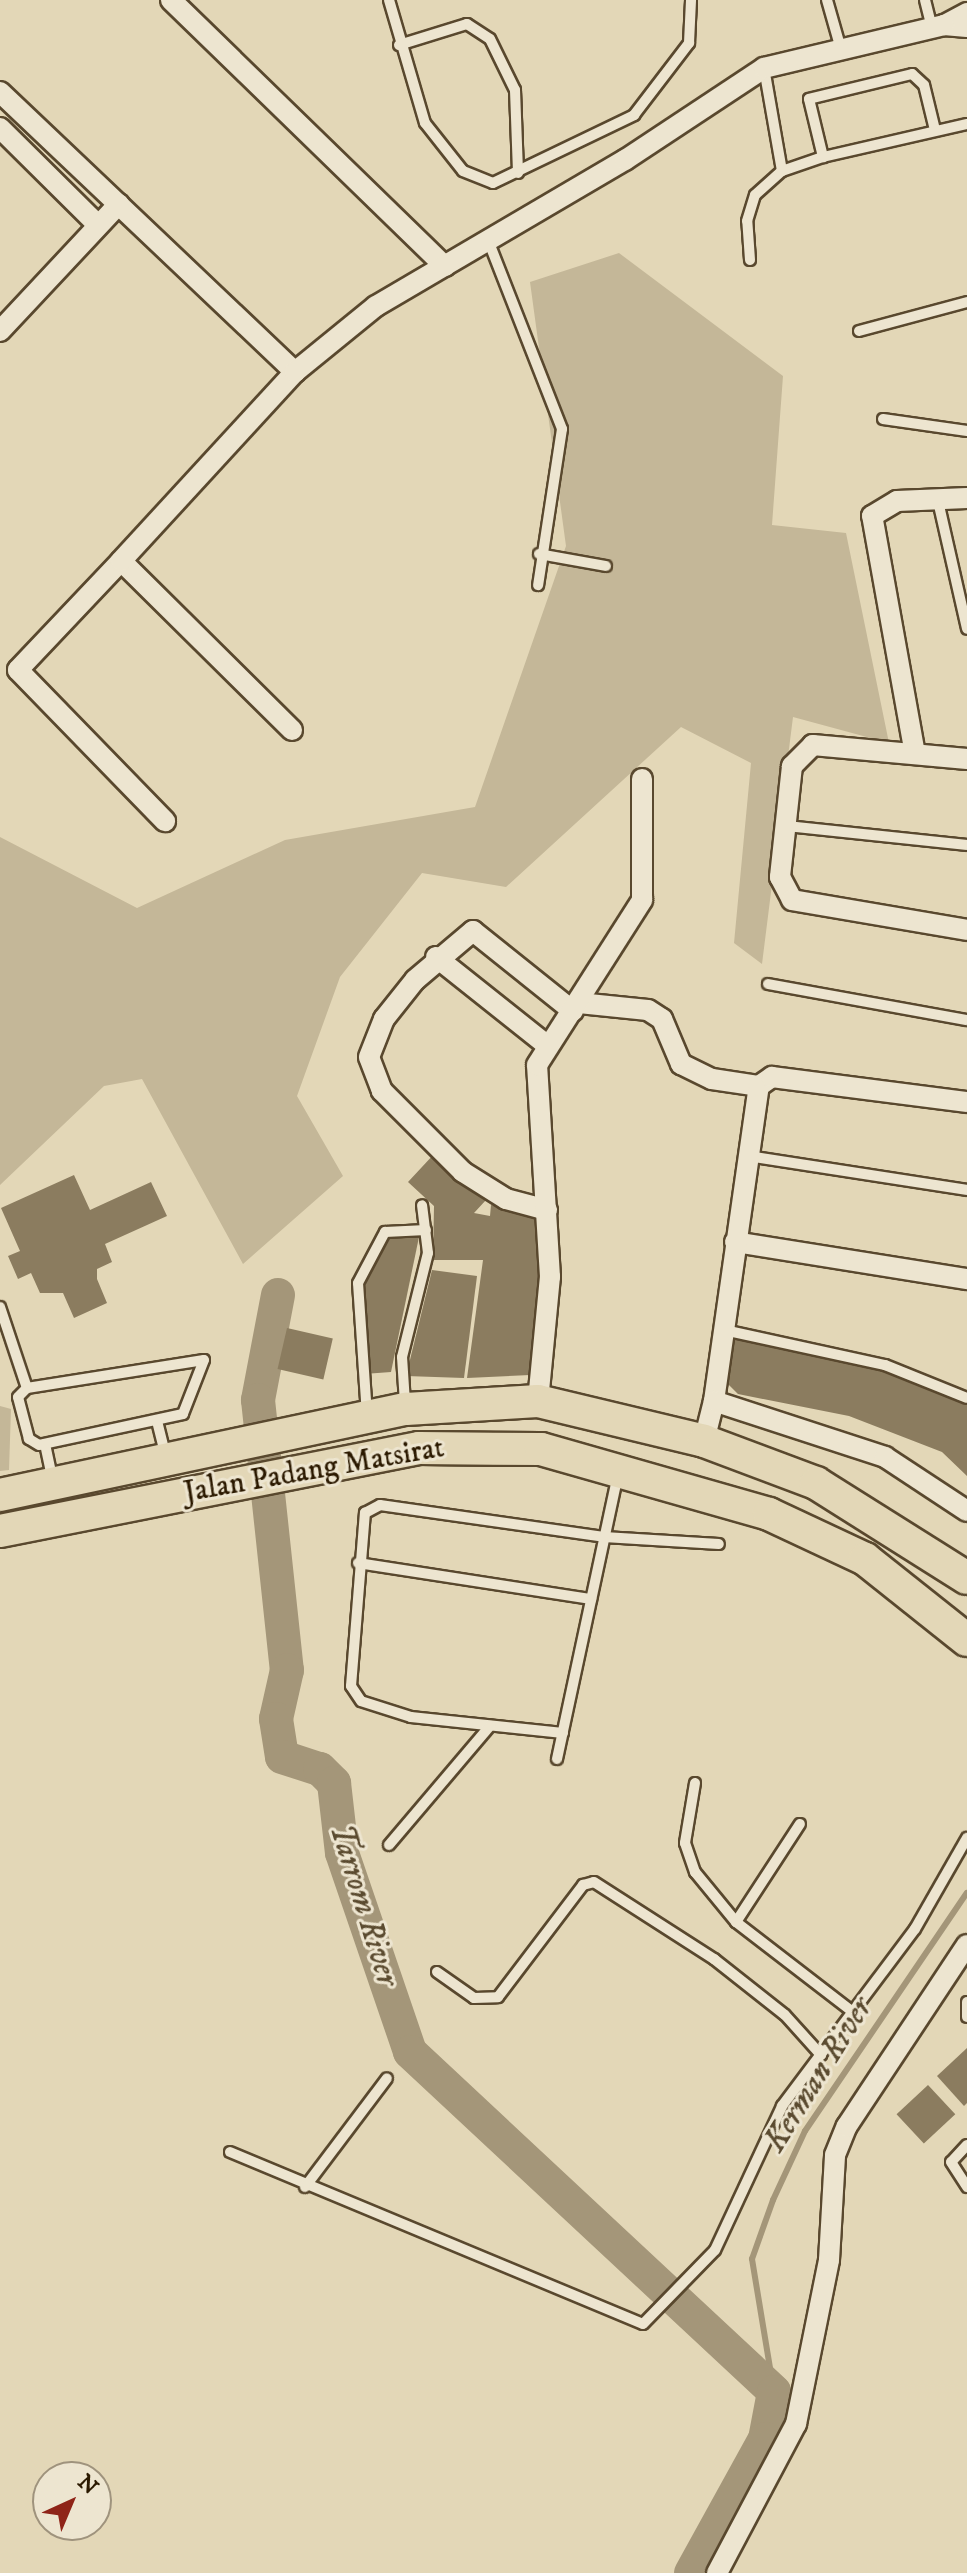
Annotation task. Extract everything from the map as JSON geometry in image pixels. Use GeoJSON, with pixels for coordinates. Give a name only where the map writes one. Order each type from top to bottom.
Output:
{"type":"FeatureCollection","features":[{"type":"Feature","properties":{"kind":"main road","name":"Jalan Padang Matsirat"},"geometry":{"type":"LineString","coordinates":[[0,1495],[406,1409],[538,1401],[704,1441],[816,1483],[967,1578]]}},
{"type":"Feature","properties":{"kind":"main road","name":"Jalan Padang Matsirat"},"geometry":{"type":"LineString","coordinates":[[0,1531],[419,1448],[479,1444],[620,1468],[769,1514],[865,1559],[967,1640]]}},
{"type":"Feature","properties":{"kind":"street"},"geometry":{"type":"LineString","coordinates":[[171,0],[445,266]]}},
{"type":"Feature","properties":{"kind":"street"},"geometry":{"type":"LineString","coordinates":[[165,821],[18,670],[295,372],[376,306],[764,68],[938,26],[967,13]]}},
{"type":"Feature","properties":{"kind":"street"},"geometry":{"type":"LineString","coordinates":[[938,26],[967,27]]}},
{"type":"Feature","properties":{"kind":"street"},"geometry":{"type":"LineString","coordinates":[[0,92],[295,372]]}},
{"type":"Feature","properties":{"kind":"street"},"geometry":{"type":"LineString","coordinates":[[0,128],[98,225]]}},
{"type":"Feature","properties":{"kind":"street"},"geometry":{"type":"LineString","coordinates":[[0,331],[119,204]]}},
{"type":"Feature","properties":{"kind":"street"},"geometry":{"type":"LineString","coordinates":[[915,754],[872,516],[897,501],[967,498]]}},
{"type":"Feature","properties":{"kind":"street"},"geometry":{"type":"LineString","coordinates":[[121,561],[292,730]]}},
{"type":"Feature","properties":{"kind":"street"},"geometry":{"type":"LineString","coordinates":[[967,759],[813,745],[792,766],[780,877],[792,900],[967,930]]}},
{"type":"Feature","properties":{"kind":"street"},"geometry":{"type":"LineString","coordinates":[[538,1401],[550,1277],[536,1073],[548,1046],[576,1007],[645,891],[642,779]]}},
{"type":"Feature","properties":{"kind":"street"},"geometry":{"type":"LineString","coordinates":[[547,1210],[506,1199],[463,1172],[371,1073],[369,1057],[384,1019],[436,957],[473,931],[576,1007],[648,1010],[662,1019],[681,1064],[712,1079],[759,1086],[772,1077],[967,1102]]}},
{"type":"Feature","properties":{"kind":"street"},"geometry":{"type":"LineString","coordinates":[[436,957],[548,1046]]}},
{"type":"Feature","properties":{"kind":"street"},"geometry":{"type":"LineString","coordinates":[[704,1441],[714,1401],[759,1086]]}},
{"type":"Feature","properties":{"kind":"street"},"geometry":{"type":"LineString","coordinates":[[735,1242],[967,1279]]}},
{"type":"Feature","properties":{"kind":"street"},"geometry":{"type":"LineString","coordinates":[[714,1401],[885,1457],[966,1508]]}},
{"type":"Feature","properties":{"kind":"street"},"geometry":{"type":"LineString","coordinates":[[717,2573],[796,2424],[829,2260],[835,2155],[847,2126],[967,1945]]}},
{"type":"Feature","properties":{"kind":"lane"},"geometry":{"type":"LineString","coordinates":[[389,0],[399,45],[425,123],[444,154],[476,181],[518,173],[634,115],[689,43],[691,0]]}},
{"type":"Feature","properties":{"kind":"lane"},"geometry":{"type":"LineString","coordinates":[[827,0],[841,49]]}},
{"type":"Feature","properties":{"kind":"lane"},"geometry":{"type":"LineString","coordinates":[[925,0],[938,26]]}},
{"type":"Feature","properties":{"kind":"lane"},"geometry":{"type":"LineString","coordinates":[[399,45],[467,24],[490,39],[515,90],[518,173]]}},
{"type":"Feature","properties":{"kind":"lane"},"geometry":{"type":"LineString","coordinates":[[764,68],[782,171]]}},
{"type":"Feature","properties":{"kind":"lane"},"geometry":{"type":"LineString","coordinates":[[823,157],[809,99],[895,73],[912,74],[924,85],[935,130]]}},
{"type":"Feature","properties":{"kind":"lane"},"geometry":{"type":"LineString","coordinates":[[750,260],[747,221],[755,195],[782,171],[823,157],[967,124]]}},
{"type":"Feature","properties":{"kind":"lane"},"geometry":{"type":"LineString","coordinates":[[488,240],[562,429],[564,448],[539,554],[538,585]]}},
{"type":"Feature","properties":{"kind":"lane"},"geometry":{"type":"LineString","coordinates":[[859,331],[967,302]]}},
{"type":"Feature","properties":{"kind":"lane"},"geometry":{"type":"LineString","coordinates":[[883,419],[967,431]]}},
{"type":"Feature","properties":{"kind":"lane"},"geometry":{"type":"LineString","coordinates":[[938,501],[967,629]]}},
{"type":"Feature","properties":{"kind":"lane"},"geometry":{"type":"LineString","coordinates":[[539,554],[606,566]]}},
{"type":"Feature","properties":{"kind":"lane"},"geometry":{"type":"LineString","coordinates":[[787,826],[967,845]]}},
{"type":"Feature","properties":{"kind":"lane"},"geometry":{"type":"LineString","coordinates":[[768,984],[967,1020]]}},
{"type":"Feature","properties":{"kind":"lane"},"geometry":{"type":"LineString","coordinates":[[748,1156],[967,1190]]}},
{"type":"Feature","properties":{"kind":"lane"},"geometry":{"type":"LineString","coordinates":[[406,1409],[402,1357],[423,1282],[426,1230],[422,1205]]}},
{"type":"Feature","properties":{"kind":"lane"},"geometry":{"type":"LineString","coordinates":[[367,1417],[358,1283],[385,1232],[426,1230]]}},
{"type":"Feature","properties":{"kind":"lane"},"geometry":{"type":"LineString","coordinates":[[0,1307],[27,1388]]}},
{"type":"Feature","properties":{"kind":"lane"},"geometry":{"type":"LineString","coordinates":[[724,1330],[885,1365],[967,1398]]}},
{"type":"Feature","properties":{"kind":"lane"},"geometry":{"type":"LineString","coordinates":[[204,1360],[183,1414],[45,1444],[29,1439],[18,1397],[27,1388],[204,1360]]}},
{"type":"Feature","properties":{"kind":"lane"},"geometry":{"type":"LineString","coordinates":[[157,1421],[167,1461]]}},
{"type":"Feature","properties":{"kind":"lane"},"geometry":{"type":"LineString","coordinates":[[45,1444],[53,1485]]}},
{"type":"Feature","properties":{"kind":"lane"},"geometry":{"type":"LineString","coordinates":[[557,1759],[620,1468]]}},
{"type":"Feature","properties":{"kind":"lane"},"geometry":{"type":"LineString","coordinates":[[563,1733],[411,1717],[361,1701],[351,1686],[360,1525],[380,1505],[604,1537],[719,1544]]}},
{"type":"Feature","properties":{"kind":"lane"},"geometry":{"type":"LineString","coordinates":[[358,1563],[591,1599]]}},
{"type":"Feature","properties":{"kind":"lane"},"geometry":{"type":"LineString","coordinates":[[389,1845],[490,1726]]}},
{"type":"Feature","properties":{"kind":"lane"},"geometry":{"type":"LineString","coordinates":[[695,1783],[685,1843],[695,1872],[736,1922],[854,2013]]}},
{"type":"Feature","properties":{"kind":"lane"},"geometry":{"type":"LineString","coordinates":[[736,1922],[800,1824]]}},
{"type":"Feature","properties":{"kind":"lane"},"geometry":{"type":"LineString","coordinates":[[230,2152],[305,2187],[625,2322],[643,2324],[660,2311],[692,2275],[737,2215],[782,2106],[915,1929],[967,1838]]}},
{"type":"Feature","properties":{"kind":"lane"},"geometry":{"type":"LineString","coordinates":[[437,1972],[474,1998],[498,1997],[583,1885],[594,1882],[714,1959],[785,2015],[821,2055]]}},
{"type":"Feature","properties":{"kind":"lane"},"geometry":{"type":"LineString","coordinates":[[967,2002],[967,2017]]}},
{"type":"Feature","properties":{"kind":"lane"},"geometry":{"type":"LineString","coordinates":[[305,2187],[387,2078]]}},
{"type":"Feature","properties":{"kind":"lane"},"geometry":{"type":"LineString","coordinates":[[967,2145],[951,2162],[967,2187]]}},
{"type":"Feature","properties":{"kind":"shaded area"},"geometry":{"type":"Polygon","coordinates":[[[619,253],[783,376],[772,525],[846,533],[889,743],[793,717],[762,964],[734,943],[751,763],[681,727],[506,887],[422,873],[340,977],[297,1096],[343,1176],[243,1264],[142,1079],[104,1086],[0,1185],[0,837],[137,908],[285,840],[475,807],[566,546],[530,282],[619,253]]]}},
{"type":"Feature","properties":{"kind":"shaded area"},"geometry":{"type":"Polygon","coordinates":[[[0,1406],[11,1409],[9,1470],[0,1471],[0,1406]]]}},
{"type":"Feature","properties":{"kind":"building"},"geometry":{"type":"Polygon","coordinates":[[[435,1153],[486,1200],[474,1213],[490,1216],[491,1205],[538,1212],[544,1273],[530,1375],[467,1378],[483,1260],[433,1260],[434,1206],[408,1182],[435,1153]]]}},
{"type":"Feature","properties":{"kind":"building"},"geometry":{"type":"Polygon","coordinates":[[[74,1175],[90,1210],[151,1182],[167,1216],[105,1244],[112,1262],[97,1269],[97,1279],[107,1303],[74,1318],[63,1293],[40,1293],[31,1273],[18,1279],[8,1256],[20,1251],[1,1208],[74,1175]]]}},
{"type":"Feature","properties":{"kind":"building"},"geometry":{"type":"Polygon","coordinates":[[[391,1231],[419,1237],[391,1372],[364,1374],[363,1292],[378,1247],[391,1231]]]}},
{"type":"Feature","properties":{"kind":"building"},"geometry":{"type":"Polygon","coordinates":[[[432,1270],[477,1276],[464,1378],[406,1376],[432,1270]]]}},
{"type":"Feature","properties":{"kind":"building"},"geometry":{"type":"Polygon","coordinates":[[[287,1328],[333,1339],[323,1379],[278,1369],[287,1328]]]}},
{"type":"Feature","properties":{"kind":"building"},"geometry":{"type":"Polygon","coordinates":[[[734,1338],[866,1364],[967,1403],[967,1476],[942,1452],[849,1416],[738,1394],[726,1382],[734,1338]]]}},
{"type":"Feature","properties":{"kind":"building"},"geometry":{"type":"Polygon","coordinates":[[[967,2048],[967,2103],[964,2106],[937,2076],[967,2048]]]}},
{"type":"Feature","properties":{"kind":"building"},"geometry":{"type":"Polygon","coordinates":[[[928,2085],[955,2114],[924,2144],[897,2114],[928,2085]]]}},
{"type":"Feature","properties":{"kind":"waterway","name":"Tarrom River"},"geometry":{"type":"LineString","coordinates":[[278,1295],[258,1400],[287,1670],[276,1719],[282,1757],[320,1769],[334,1783],[342,1853],[410,2052],[774,2392],[765,2439],[691,2573]]}},
{"type":"Feature","properties":{"kind":"waterway","name":"Kerman River"},"geometry":{"type":"LineString","coordinates":[[774,2392],[752,2259],[773,2200],[805,2131],[967,1893]]}}]}
